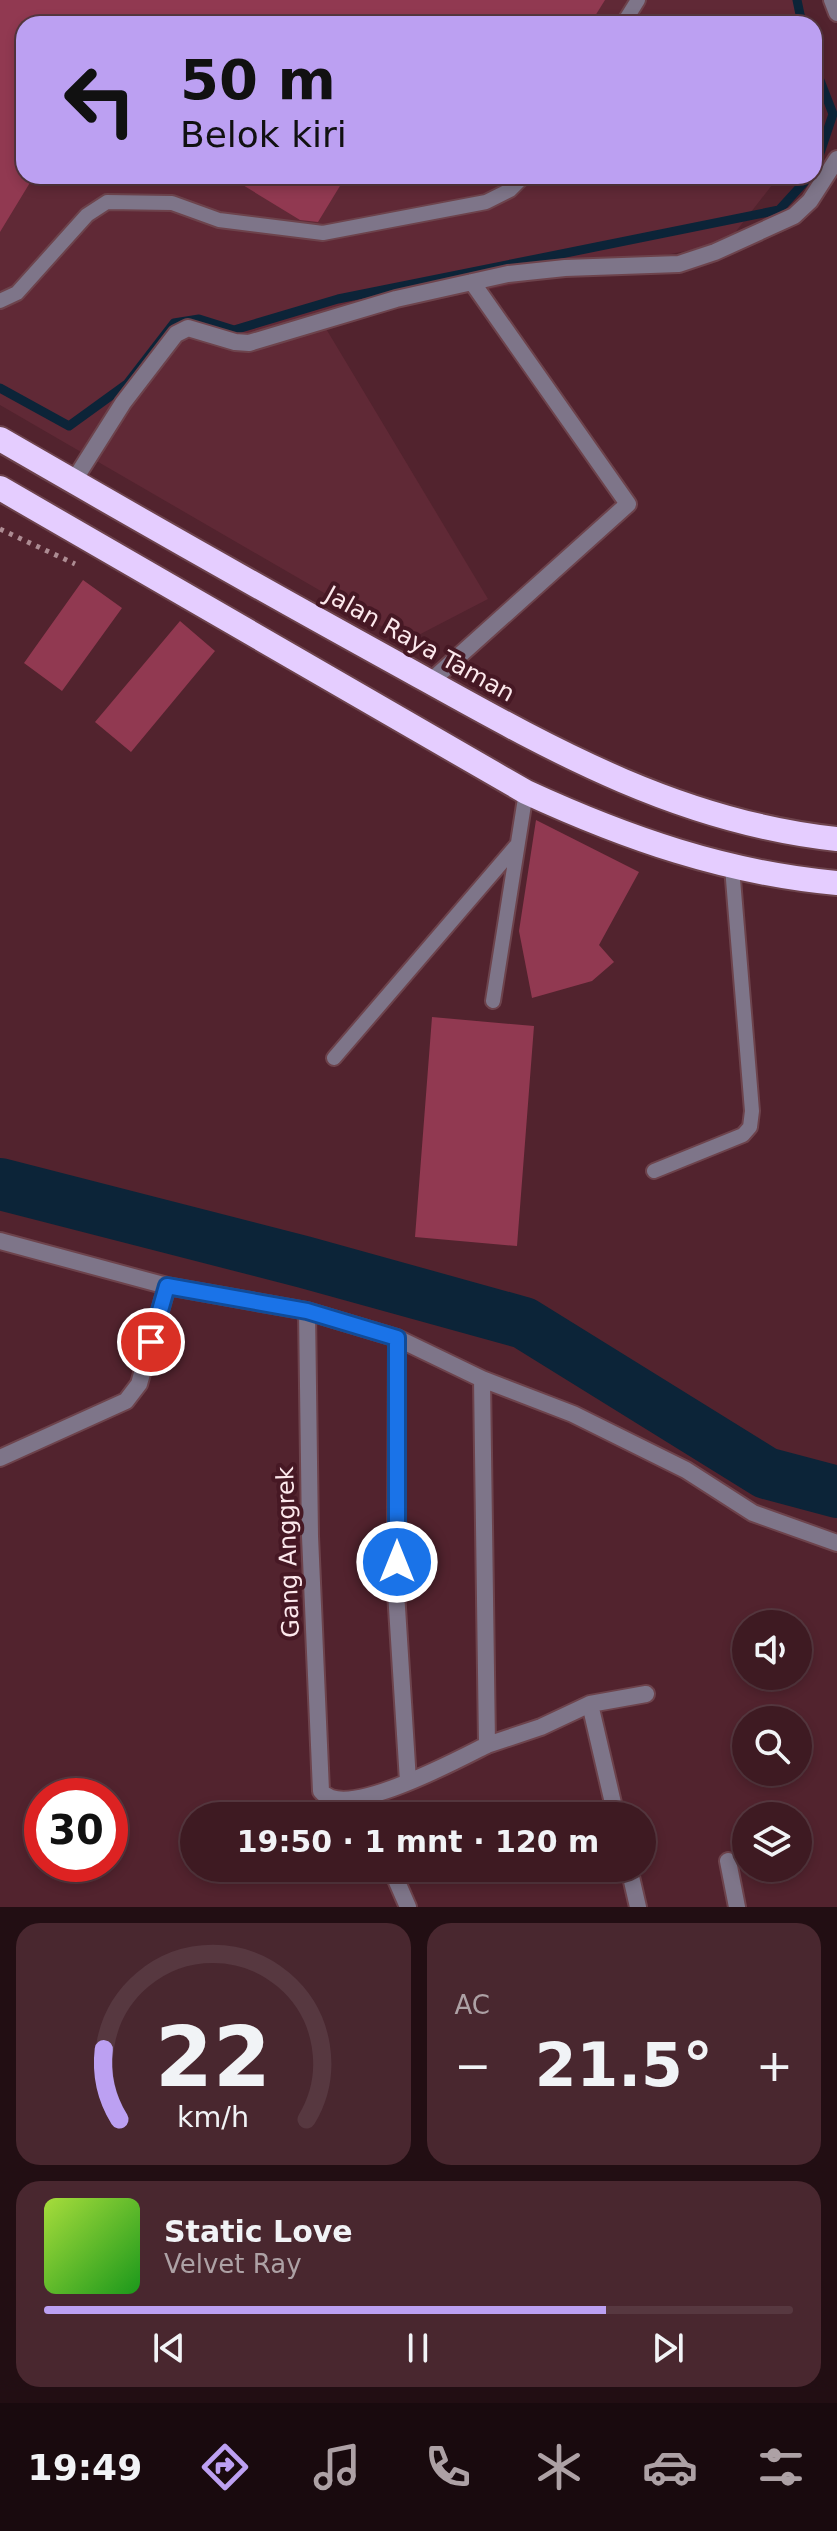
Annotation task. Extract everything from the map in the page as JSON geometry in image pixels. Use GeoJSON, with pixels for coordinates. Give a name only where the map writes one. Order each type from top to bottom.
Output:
{"type":"FeatureCollection","features":[{"type":"Feature","properties":{"kind":"highway","name":"Jalan Raya Taman"},"geometry":{"type":"LineString","coordinates":[[0,439],[569,758],[692,810],[759,828],[837,839]]}},
{"type":"Feature","properties":{"kind":"highway"},"geometry":{"type":"LineString","coordinates":[[0,488],[526,792],[593,823],[652,845],[732,867],[837,883]]}},
{"type":"Feature","properties":{"kind":"street"},"geometry":{"type":"LineString","coordinates":[[832,0],[837,13]]}},
{"type":"Feature","properties":{"kind":"street"},"geometry":{"type":"LineString","coordinates":[[822,182],[837,159]]}},
{"type":"Feature","properties":{"kind":"street"},"geometry":{"type":"LineString","coordinates":[[73,482],[123,403],[176,334],[188,328],[249,343],[396,299],[472,282],[540,270],[679,264],[715,252],[794,216],[810,201],[821,184]]}},
{"type":"Feature","properties":{"kind":"street"},"geometry":{"type":"LineString","coordinates":[[430,682],[628,504],[472,282]]}},
{"type":"Feature","properties":{"kind":"street"},"geometry":{"type":"LineString","coordinates":[[0,1241],[167,1286],[307,1311],[397,1338],[482,1379],[573,1414],[686,1470],[753,1513],[837,1543]]}},
{"type":"Feature","properties":{"kind":"street"},"geometry":{"type":"LineString","coordinates":[[0,1458],[126,1401],[139,1384],[167,1286]]}},
{"type":"Feature","properties":{"kind":"street","name":"Gang Anggrek"},"geometry":{"type":"LineString","coordinates":[[307,1311],[310,1536],[321,1791],[335,1799],[359,1800]]}},
{"type":"Feature","properties":{"kind":"street"},"geometry":{"type":"LineString","coordinates":[[397,1338],[396,1592],[408,1781]]}},
{"type":"Feature","properties":{"kind":"street"},"geometry":{"type":"LineString","coordinates":[[482,1379],[487,1745]]}},
{"type":"Feature","properties":{"kind":"street"},"geometry":{"type":"LineString","coordinates":[[359,1800],[443,1768],[487,1745],[541,1727],[590,1704],[646,1694]]}},
{"type":"Feature","properties":{"kind":"street"},"geometry":{"type":"LineString","coordinates":[[590,1704],[613,1802]]}},
{"type":"Feature","properties":{"kind":"street"},"geometry":{"type":"LineString","coordinates":[[728,1861],[737,1907]]}},
{"type":"Feature","properties":{"kind":"street"},"geometry":{"type":"LineString","coordinates":[[397,1882],[408,1907]]}},
{"type":"Feature","properties":{"kind":"street"},"geometry":{"type":"LineString","coordinates":[[632,1882],[638,1907]]}},
{"type":"Feature","properties":{"kind":"lane"},"geometry":{"type":"LineString","coordinates":[[0,301],[17,293],[87,215],[107,202],[172,203],[219,220],[323,233],[486,202],[516,184]]}},
{"type":"Feature","properties":{"kind":"lane"},"geometry":{"type":"LineString","coordinates":[[493,1001],[526,792]]}},
{"type":"Feature","properties":{"kind":"lane"},"geometry":{"type":"LineString","coordinates":[[334,1058],[516,846]]}},
{"type":"Feature","properties":{"kind":"lane"},"geometry":{"type":"LineString","coordinates":[[654,1171],[743,1135],[750,1127],[752,1111],[732,867]]}},
{"type":"Feature","properties":{"kind":"shaded area"},"geometry":{"type":"Polygon","coordinates":[[[0,0],[796,0],[799,16],[16,16],[16,184],[773,184],[727,243],[322,322],[488,599],[407,641],[0,405],[0,0]]]}},
{"type":"Feature","properties":{"kind":"building"},"geometry":{"type":"Polygon","coordinates":[[[0,0],[605,0],[595,16],[16,16],[16,184],[29,184],[0,232],[0,0]]]}},
{"type":"Feature","properties":{"kind":"building"},"geometry":{"type":"Polygon","coordinates":[[[241,184],[341,184],[318,222],[300,220],[241,184]]]}},
{"type":"Feature","properties":{"kind":"building"},"geometry":{"type":"Polygon","coordinates":[[[83,580],[122,608],[62,691],[24,663],[83,580]]]}},
{"type":"Feature","properties":{"kind":"building"},"geometry":{"type":"Polygon","coordinates":[[[180,621],[215,651],[131,752],[95,722],[180,621]]]}},
{"type":"Feature","properties":{"kind":"building"},"geometry":{"type":"Polygon","coordinates":[[[536,820],[639,872],[599,945],[614,962],[592,981],[532,998],[519,931],[536,820]]]}},
{"type":"Feature","properties":{"kind":"building"},"geometry":{"type":"Polygon","coordinates":[[[432,1017],[534,1026],[517,1246],[415,1237],[432,1017]]]}},
{"type":"Feature","properties":{"kind":"waterway"},"geometry":{"type":"LineString","coordinates":[[797,0],[800,16]]}},
{"type":"Feature","properties":{"kind":"waterway"},"geometry":{"type":"LineString","coordinates":[[822,86],[833,114],[822,147]]}},
{"type":"Feature","properties":{"kind":"waterway"},"geometry":{"type":"LineString","coordinates":[[0,388],[69,426],[127,384],[174,323],[199,319],[234,330],[338,299],[779,210],[803,184]]}},
{"type":"Feature","properties":{"kind":"waterway"},"geometry":{"type":"LineString","coordinates":[[0,1184],[304,1262],[524,1323],[766,1473],[837,1492]]}},
{"type":"Feature","properties":{"kind":"route"},"geometry":{"type":"LineString","coordinates":[[151,1342],[167,1286],[307,1311],[397,1338],[397,1562]]}}]}
